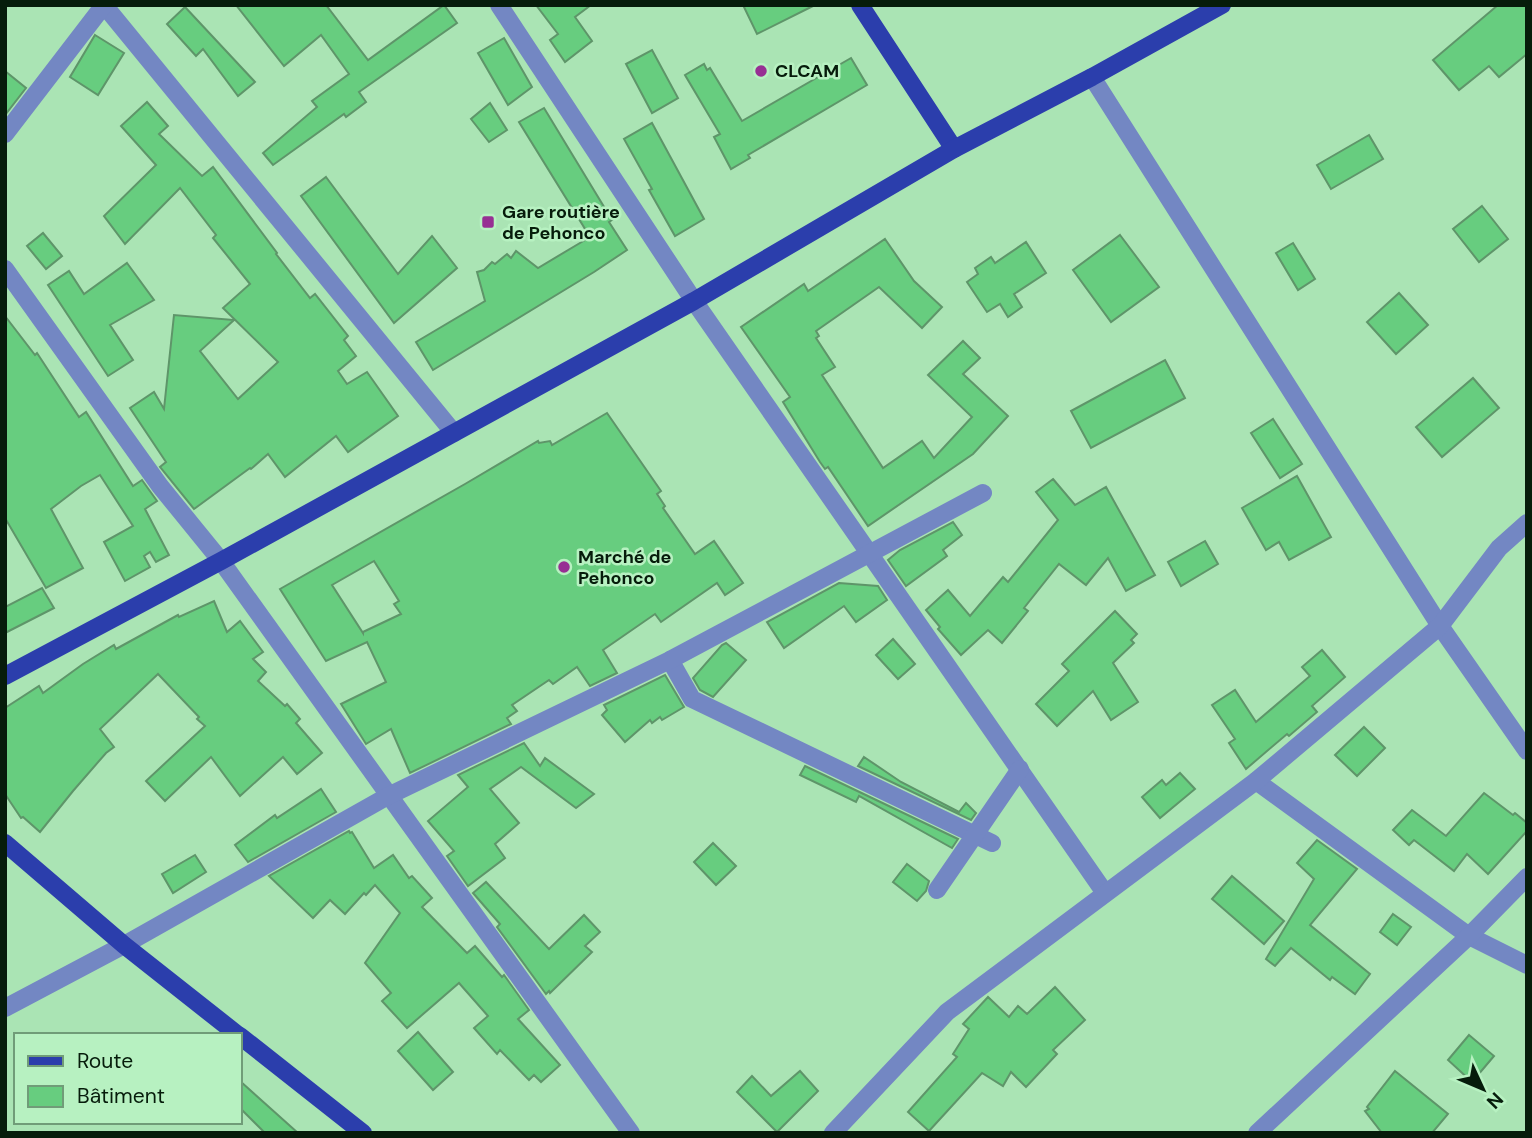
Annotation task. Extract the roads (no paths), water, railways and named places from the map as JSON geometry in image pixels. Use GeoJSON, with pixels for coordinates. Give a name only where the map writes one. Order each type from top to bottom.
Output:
{"type":"FeatureCollection","features":[{"type":"Feature","properties":{"kind":"main road"},"geometry":{"type":"LineString","coordinates":[[860,5],[954,149]]}},
{"type":"Feature","properties":{"kind":"main road"},"geometry":{"type":"LineString","coordinates":[[5,676],[221,561],[694,301],[954,149],[1222,5]]}},
{"type":"Feature","properties":{"kind":"main road"},"geometry":{"type":"LineString","coordinates":[[5,844],[124,945],[236,1033]]}},
{"type":"Feature","properties":{"kind":"main road"},"geometry":{"type":"LineString","coordinates":[[242,1037],[363,1133]]}},
{"type":"Feature","properties":{"kind":"street"},"geometry":{"type":"LineString","coordinates":[[5,134],[104,5],[454,433]]}},
{"type":"Feature","properties":{"kind":"street"},"geometry":{"type":"LineString","coordinates":[[499,5],[694,301],[1105,893]]}},
{"type":"Feature","properties":{"kind":"street"},"geometry":{"type":"LineString","coordinates":[[1092,77],[1440,626],[1527,751]]}},
{"type":"Feature","properties":{"kind":"street"},"geometry":{"type":"LineString","coordinates":[[5,269],[160,486],[221,561],[631,1133]]}},
{"type":"Feature","properties":{"kind":"street"},"geometry":{"type":"LineString","coordinates":[[5,1008],[124,945],[388,796],[670,660],[983,494]]}},
{"type":"Feature","properties":{"kind":"street"},"geometry":{"type":"LineString","coordinates":[[833,1133],[947,1012],[1256,781],[1440,626],[1499,548],[1527,523]]}},
{"type":"Feature","properties":{"kind":"street"},"geometry":{"type":"LineString","coordinates":[[670,660],[692,699],[992,843]]}},
{"type":"Feature","properties":{"kind":"street"},"geometry":{"type":"LineString","coordinates":[[937,890],[1020,769]]}},
{"type":"Feature","properties":{"kind":"street"},"geometry":{"type":"LineString","coordinates":[[1256,781],[1469,936],[1527,965]]}},
{"type":"Feature","properties":{"kind":"street"},"geometry":{"type":"LineString","coordinates":[[1257,1133],[1469,936],[1527,877]]}},
{"type":"Feature","properties":{"kind":"place","name":"CLCAM"},"geometry":{"type":"Point","coordinates":[761,71]}},
{"type":"Feature","properties":{"kind":"place","name":"Gare routière de Pehonco"},"geometry":{"type":"Point","coordinates":[488,222]}},
{"type":"Feature","properties":{"kind":"place","name":"Marché de Pehonco"},"geometry":{"type":"Point","coordinates":[564,567]}}]}
